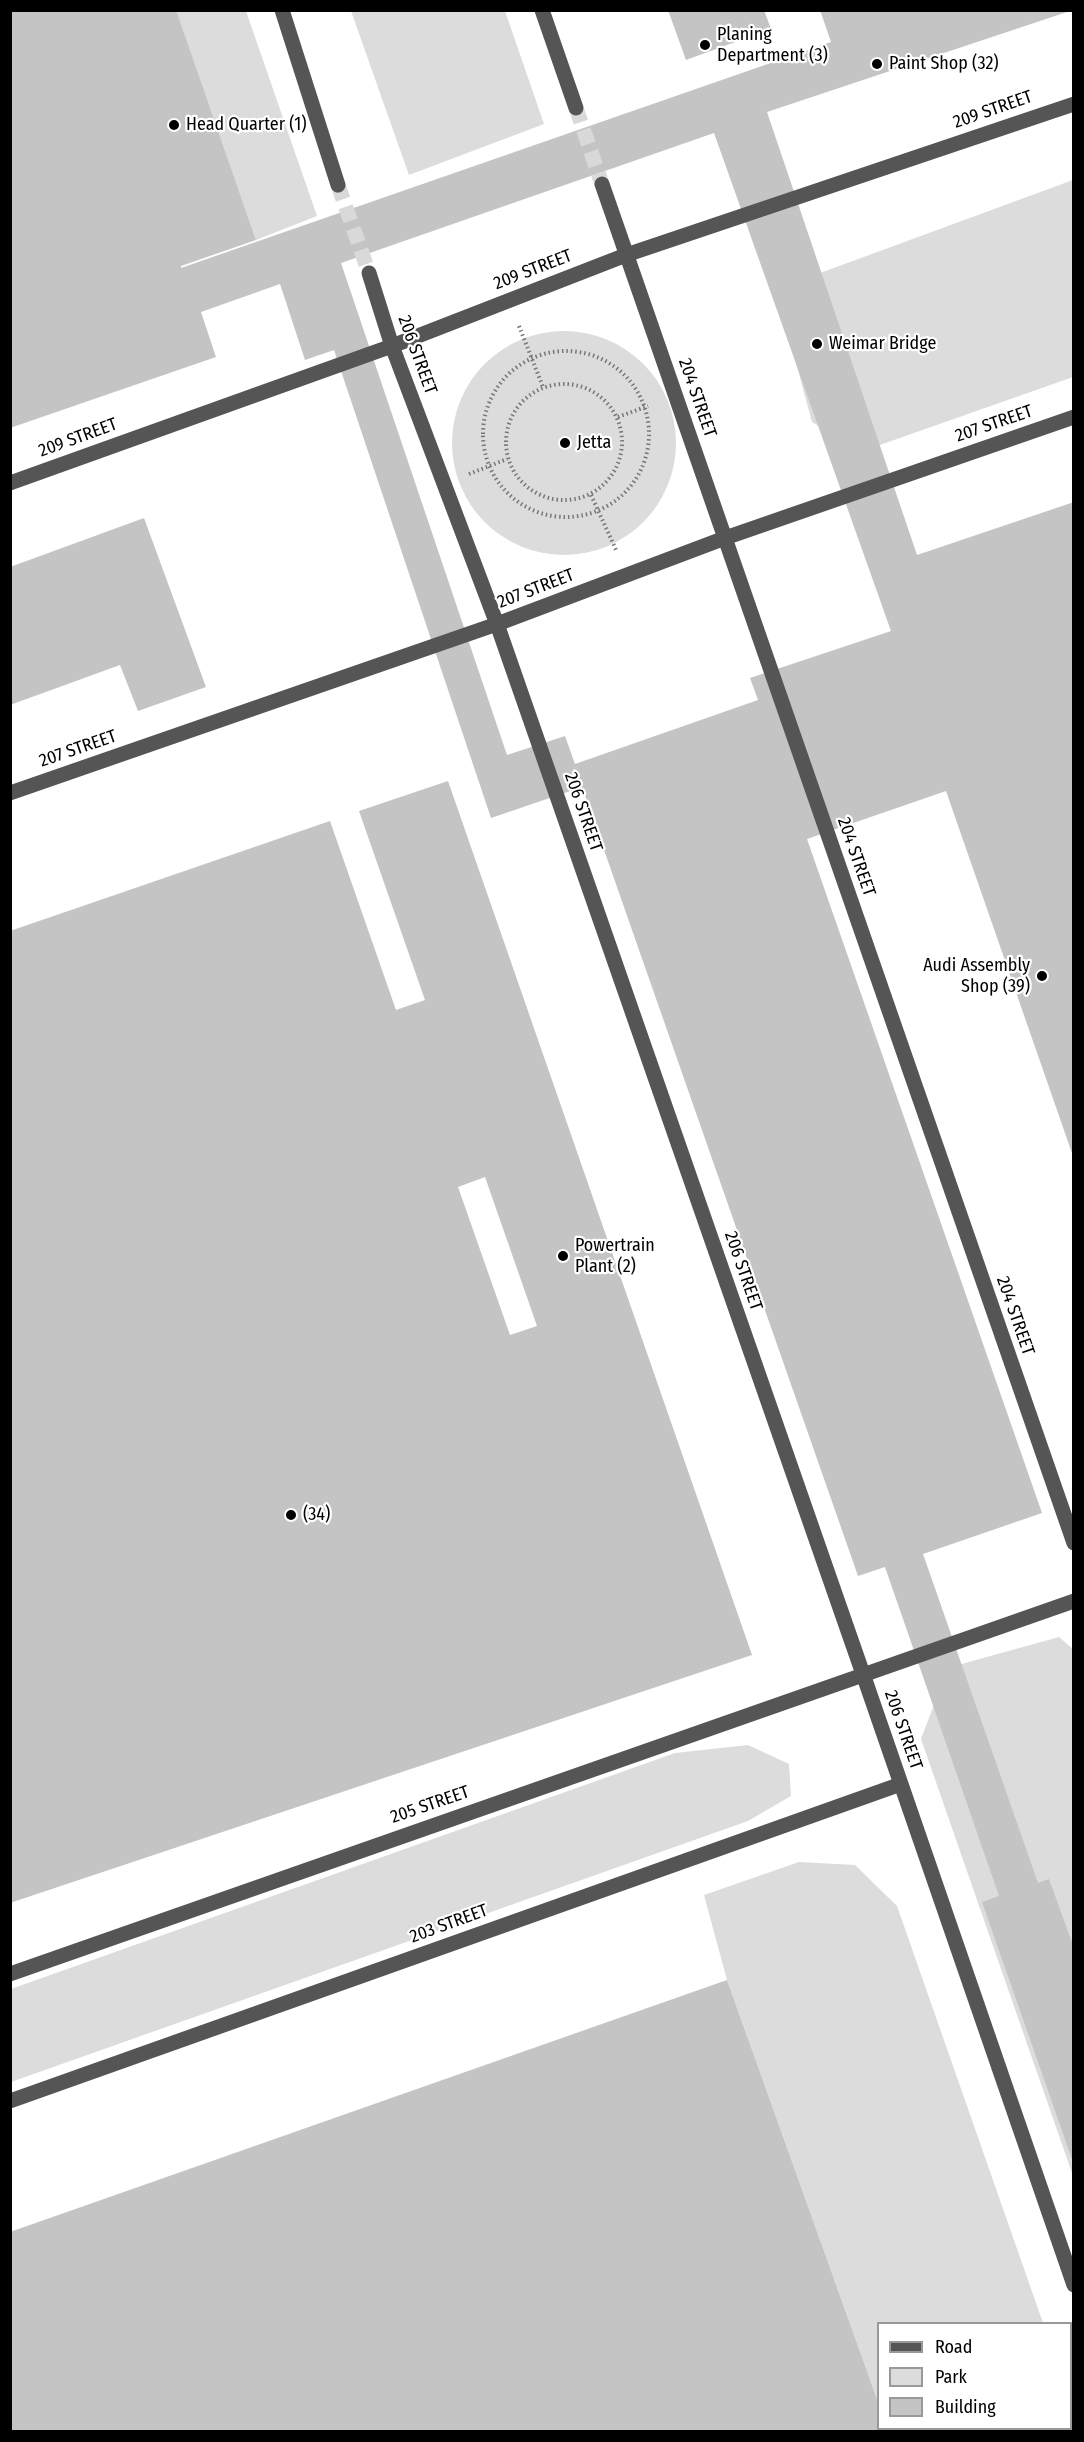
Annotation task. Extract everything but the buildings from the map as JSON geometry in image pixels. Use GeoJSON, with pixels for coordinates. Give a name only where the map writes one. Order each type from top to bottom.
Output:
{"type":"FeatureCollection","features":[{"type":"Feature","properties":{"kind":"street"},"geometry":{"type":"LineString","coordinates":[[282,10],[338,185]]}},
{"type":"Feature","properties":{"kind":"street"},"geometry":{"type":"LineString","coordinates":[[542,10],[576,108]]}},
{"type":"Feature","properties":{"kind":"street","name":"209 STREET"},"geometry":{"type":"LineString","coordinates":[[10,483],[392,346],[626,255],[1074,104]]}},
{"type":"Feature","properties":{"kind":"street","name":"204 STREET"},"geometry":{"type":"LineString","coordinates":[[602,184],[1074,1543]]}},
{"type":"Feature","properties":{"kind":"street","name":"206 STREET"},"geometry":{"type":"LineString","coordinates":[[369,273],[392,346],[497,624],[902,1784],[1074,2285]]}},
{"type":"Feature","properties":{"kind":"street","name":"207 STREET"},"geometry":{"type":"LineString","coordinates":[[10,794],[497,624],[725,538],[1074,417]]}},
{"type":"Feature","properties":{"kind":"street","name":"205 STREET"},"geometry":{"type":"LineString","coordinates":[[10,1974],[1074,1601]]}},
{"type":"Feature","properties":{"kind":"street","name":"203 STREET"},"geometry":{"type":"LineString","coordinates":[[10,2101],[902,1784]]}},
{"type":"Feature","properties":{"kind":"path"},"geometry":{"type":"LineString","coordinates":[[509,301],[543,387]]}},
{"type":"Feature","properties":{"kind":"path"},"geometry":{"type":"LineString","coordinates":[[566,350],[600,357],[628,377],[646,407],[649,449],[632,487],[598,512],[554,518],[514,501],[487,467],[482,424],[498,384],[531,357],[566,350]]}},
{"type":"Feature","properties":{"kind":"path"},"geometry":{"type":"LineString","coordinates":[[565,383],[586,387],[604,399],[618,417],[623,447],[620,456],[613,475],[591,495],[558,501],[526,488],[507,459],[506,430],[519,404],[543,387],[565,383]]}},
{"type":"Feature","properties":{"kind":"path"},"geometry":{"type":"LineString","coordinates":[[444,483],[507,459]]}},
{"type":"Feature","properties":{"kind":"path"},"geometry":{"type":"LineString","coordinates":[[591,495],[627,575]]}},
{"type":"Feature","properties":{"kind":"green space"},"geometry":{"type":"Polygon","coordinates":[[[176,11],[246,11],[317,216],[256,240],[176,11]]]}},
{"type":"Feature","properties":{"kind":"green space"},"geometry":{"type":"Polygon","coordinates":[[[351,11],[505,11],[544,124],[409,175],[351,11]]]}},
{"type":"Feature","properties":{"kind":"green space"},"geometry":{"type":"Polygon","coordinates":[[[1073,180],[1073,377],[860,452],[812,422],[784,319],[793,283],[1073,180]]]}},
{"type":"Feature","properties":{"kind":"green space"},"geometry":{"type":"Polygon","coordinates":[[[553,331],[575,331],[607,339],[626,349],[644,363],[658,381],[672,410],[676,443],[672,476],[668,486],[658,505],[644,523],[626,537],[597,551],[575,555],[553,555],[521,547],[502,537],[484,523],[470,505],[456,476],[452,454],[452,432],[460,400],[470,381],[484,363],[502,349],[531,335],[553,331]]]}},
{"type":"Feature","properties":{"kind":"green space"},"geometry":{"type":"Polygon","coordinates":[[[1059,1637],[1073,1649],[1073,2176],[921,1739],[935,1702],[958,1665],[1059,1637]]]}},
{"type":"Feature","properties":{"kind":"green space"},"geometry":{"type":"Polygon","coordinates":[[[748,1745],[789,1764],[791,1796],[748,1821],[11,2082],[11,1989],[675,1753],[748,1745]]]}},
{"type":"Feature","properties":{"kind":"green space"},"geometry":{"type":"Polygon","coordinates":[[[799,1862],[855,1865],[897,1906],[1043,2322],[877,2322],[877,2399],[727,1980],[704,1895],[799,1862]]]}},
{"type":"Feature","properties":{"kind":"green space"},"geometry":{"type":"Polygon","coordinates":[[[1072,2406],[1073,2411],[1073,2431],[889,2432],[888,2430],[1072,2430],[1072,2406]]]}},
{"type":"Feature","properties":{"kind":"tunnel"},"geometry":{"type":"LineString","coordinates":[[576,108],[602,184]]}},
{"type":"Feature","properties":{"kind":"tunnel"},"geometry":{"type":"LineString","coordinates":[[338,185],[369,273]]}},
{"type":"Feature","properties":{"kind":"place","name":"Planing Department (3)"},"geometry":{"type":"Point","coordinates":[705,45]}},
{"type":"Feature","properties":{"kind":"place","name":"Paint Shop (32)"},"geometry":{"type":"Point","coordinates":[877,64]}},
{"type":"Feature","properties":{"kind":"place","name":"Head Quarter (1)"},"geometry":{"type":"Point","coordinates":[174,125]}},
{"type":"Feature","properties":{"kind":"place","name":"Weimar Bridge"},"geometry":{"type":"Point","coordinates":[817,344]}},
{"type":"Feature","properties":{"kind":"place","name":"Jetta"},"geometry":{"type":"Point","coordinates":[565,443]}},
{"type":"Feature","properties":{"kind":"place","name":"Audi Assembly Shop (39)"},"geometry":{"type":"Point","coordinates":[1042,976]}},
{"type":"Feature","properties":{"kind":"place","name":"Powertrain Plant (2)"},"geometry":{"type":"Point","coordinates":[563,1256]}},
{"type":"Feature","properties":{"kind":"place","name":"(34)"},"geometry":{"type":"Point","coordinates":[291,1515]}}]}
